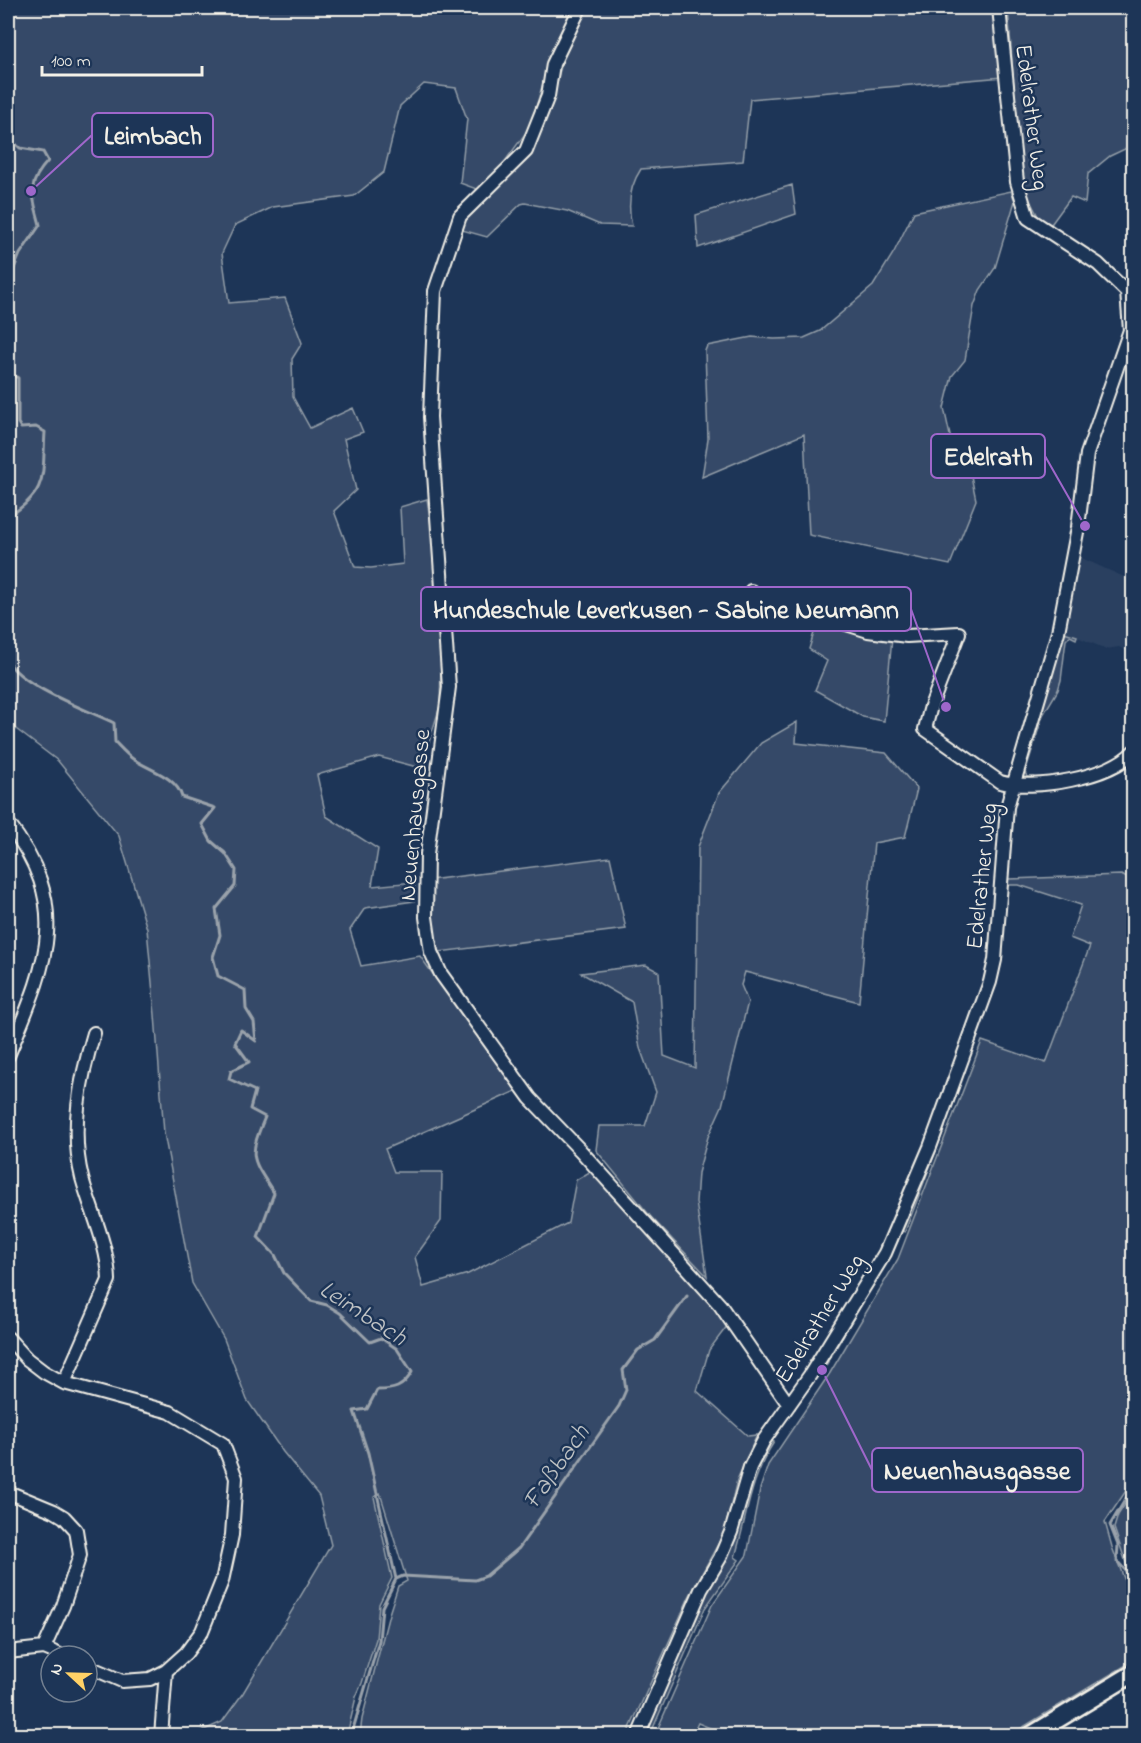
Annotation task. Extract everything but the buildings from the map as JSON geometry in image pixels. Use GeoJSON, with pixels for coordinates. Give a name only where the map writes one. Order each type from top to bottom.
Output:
{"type":"FeatureCollection","features":[{"type":"Feature","properties":{"kind":"main road"},"geometry":{"type":"LineString","coordinates":[[1030,1736],[1134,1673]]}},
{"type":"Feature","properties":{"kind":"street","name":"Neuenhausgasse"},"geometry":{"type":"LineString","coordinates":[[580,8],[553,64],[548,96],[526,151],[460,216],[435,291],[430,417],[448,687],[427,854],[426,917],[431,952],[441,974],[530,1098],[720,1305],[789,1405]]}},
{"type":"Feature","properties":{"kind":"street","name":"Edelrather Weg"},"geometry":{"type":"LineString","coordinates":[[638,1736],[701,1590],[720,1558],[731,1532],[750,1467],[764,1440],[810,1375],[885,1253],[930,1147],[990,982],[995,960],[1007,807],[1058,632],[1078,527],[1087,454],[1130,330],[1127,292],[1098,264],[1028,218],[1017,182],[999,8]]}},
{"type":"Feature","properties":{"kind":"street"},"geometry":{"type":"LineString","coordinates":[[752,591],[776,607],[799,609],[868,631],[907,636],[959,633],[931,706],[925,729],[1000,782],[1013,786],[1074,781],[1127,759],[1134,752]]}},
{"type":"Feature","properties":{"kind":"street"},"geometry":{"type":"LineString","coordinates":[[8,823],[30,855],[38,873],[47,911],[48,936],[44,961],[8,1056]]}},
{"type":"Feature","properties":{"kind":"street"},"geometry":{"type":"LineString","coordinates":[[64,1383],[109,1280],[109,1263],[82,1178],[76,1134],[78,1107],[94,1033]]}},
{"type":"Feature","properties":{"kind":"street"},"geometry":{"type":"LineString","coordinates":[[8,1338],[27,1359],[64,1383],[170,1412],[223,1444],[236,1478],[232,1535],[222,1581],[201,1631],[186,1653],[166,1671],[150,1679],[122,1681],[99,1671]]}},
{"type":"Feature","properties":{"kind":"street"},"geometry":{"type":"LineString","coordinates":[[8,1492],[54,1511],[64,1517],[76,1530],[80,1555],[63,1606],[46,1644]]}},
{"type":"Feature","properties":{"kind":"street"},"geometry":{"type":"LineString","coordinates":[[8,1652],[39,1649]]}},
{"type":"Feature","properties":{"kind":"street"},"geometry":{"type":"LineString","coordinates":[[161,1736],[166,1671]]}},
{"type":"Feature","properties":{"kind":"shaded area"},"geometry":{"type":"Polygon","coordinates":[[[8,8],[573,8],[555,43],[530,127],[498,171],[479,190],[460,183],[467,119],[456,88],[424,84],[400,106],[384,172],[354,196],[273,207],[235,225],[222,253],[229,303],[285,298],[302,343],[292,359],[293,397],[310,428],[353,408],[363,432],[344,439],[356,490],[334,511],[355,567],[371,568],[403,564],[400,507],[427,499],[437,566],[441,664],[440,706],[421,768],[379,757],[317,775],[326,816],[378,849],[372,886],[415,882],[414,901],[365,908],[350,930],[361,966],[420,956],[516,1091],[385,1149],[394,1172],[442,1172],[441,1221],[415,1257],[423,1287],[468,1274],[568,1223],[576,1180],[593,1170],[693,1285],[715,1306],[728,1325],[709,1350],[697,1391],[748,1436],[757,1435],[737,1480],[724,1533],[689,1597],[627,1735],[360,1735],[389,1614],[398,1586],[407,1581],[380,1493],[374,1497],[392,1578],[379,1604],[376,1639],[356,1697],[347,1735],[193,1735],[222,1722],[243,1693],[331,1545],[319,1496],[283,1452],[247,1400],[224,1339],[192,1283],[164,1133],[147,929],[119,836],[58,761],[8,723],[8,8]]]}},
{"type":"Feature","properties":{"kind":"shaded area"},"geometry":{"type":"Polygon","coordinates":[[[587,8],[993,8],[1003,77],[750,99],[743,161],[641,169],[630,196],[632,226],[600,225],[567,211],[525,203],[521,204],[487,237],[462,230],[461,224],[526,155],[546,119],[564,56],[587,8]]]}},
{"type":"Feature","properties":{"kind":"shaded area"},"geometry":{"type":"Polygon","coordinates":[[[1008,8],[1133,8],[1133,140],[1125,149],[1110,156],[1088,174],[1085,203],[1071,197],[1049,227],[1038,216],[1027,195],[1019,154],[1008,8]]]}},
{"type":"Feature","properties":{"kind":"shaded area"},"geometry":{"type":"Polygon","coordinates":[[[792,185],[796,214],[698,248],[696,215],[792,185]]]}},
{"type":"Feature","properties":{"kind":"shaded area"},"geometry":{"type":"Polygon","coordinates":[[[1011,191],[1015,201],[995,268],[980,290],[974,306],[965,360],[952,376],[944,408],[952,445],[969,466],[976,500],[950,565],[809,535],[804,434],[702,477],[708,439],[705,351],[707,346],[752,337],[804,338],[820,331],[873,286],[894,252],[914,212],[1011,191]]]}},
{"type":"Feature","properties":{"kind":"shaded area"},"geometry":{"type":"Polygon","coordinates":[[[1077,556],[1133,581],[1133,654],[1119,647],[1106,649],[1063,631],[1077,556]]]}},
{"type":"Feature","properties":{"kind":"shaded area"},"geometry":{"type":"Polygon","coordinates":[[[818,620],[892,638],[884,721],[863,717],[815,690],[827,661],[809,649],[818,620]]]}},
{"type":"Feature","properties":{"kind":"shaded area"},"geometry":{"type":"Polygon","coordinates":[[[1064,632],[1077,636],[1076,639],[1070,636],[1066,640],[1058,690],[1043,715],[1025,773],[1028,777],[1034,777],[1033,781],[1025,780],[1021,776],[1064,632]]]}},
{"type":"Feature","properties":{"kind":"shaded area"},"geometry":{"type":"Polygon","coordinates":[[[797,722],[796,743],[886,753],[917,789],[905,837],[874,843],[859,1002],[745,972],[741,985],[748,1002],[722,1106],[708,1137],[698,1173],[696,1202],[707,1276],[651,1217],[596,1150],[599,1126],[645,1126],[656,1092],[640,1048],[632,1002],[581,973],[646,965],[659,972],[664,1056],[695,1068],[698,847],[719,793],[761,743],[797,722]]]}},
{"type":"Feature","properties":{"kind":"shaded area"},"geometry":{"type":"Polygon","coordinates":[[[610,857],[626,929],[439,952],[432,935],[430,880],[610,857]]]}},
{"type":"Feature","properties":{"kind":"shaded area"},"geometry":{"type":"Polygon","coordinates":[[[1121,875],[1134,881],[1134,1479],[1105,1522],[1133,1602],[1133,1661],[1010,1735],[729,1736],[698,1723],[692,1735],[655,1735],[712,1605],[747,1555],[760,1489],[768,1465],[830,1373],[898,1259],[982,1041],[1046,1063],[1090,946],[1070,938],[1081,905],[1019,885],[1008,885],[1008,879],[1121,875]]]}},
{"type":"Feature","properties":{"kind":"shaded area"},"geometry":{"type":"Polygon","coordinates":[[[941,1125],[945,1127],[905,1232],[900,1230],[941,1125]]]}},
{"type":"Feature","properties":{"kind":"shaded area"},"geometry":{"type":"Polygon","coordinates":[[[895,1240],[898,1241],[825,1367],[824,1366],[895,1240]]]}},
{"type":"Feature","properties":{"kind":"shaded area"},"geometry":{"type":"Polygon","coordinates":[[[772,1441],[774,1442],[759,1470],[750,1498],[735,1557],[739,1560],[705,1608],[650,1735],[643,1736],[752,1478],[772,1441]]]}},
{"type":"Feature","properties":{"kind":"shaded area"},"geometry":{"type":"Polygon","coordinates":[[[1133,1492],[1133,1583],[1114,1528],[1118,1515],[1133,1492]]]}},
{"type":"Feature","properties":{"kind":"waterway","name":"Leimbach"},"geometry":{"type":"LineString","coordinates":[[8,137],[20,148],[43,152],[48,161],[36,177],[33,192],[40,225],[20,254],[8,283]]}},
{"type":"Feature","properties":{"kind":"waterway","name":"Leimbach"},"geometry":{"type":"LineString","coordinates":[[8,371],[18,378],[18,423],[21,428],[36,427],[45,432],[41,481],[31,499],[8,517]]}},
{"type":"Feature","properties":{"kind":"waterway","name":"Leimbach"},"geometry":{"type":"LineString","coordinates":[[8,661],[15,670],[40,688],[114,723],[115,742],[130,757],[168,779],[179,790],[182,797],[215,808],[202,824],[211,841],[225,853],[236,870],[235,886],[216,909],[220,935],[213,957],[218,976],[245,990],[246,1009],[254,1022],[256,1041],[241,1030],[235,1043],[249,1062],[231,1071],[229,1079],[255,1091],[250,1109],[265,1117],[256,1141],[254,1157],[260,1172],[274,1193],[258,1237],[275,1255],[284,1273],[311,1301],[327,1305],[340,1313],[370,1342],[381,1338],[397,1349],[412,1372],[398,1387],[377,1390],[367,1409],[354,1411],[368,1453],[396,1579],[382,1607],[379,1641],[351,1736]]}},
{"type":"Feature","properties":{"kind":"waterway","name":"Faßbach"},"geometry":{"type":"LineString","coordinates":[[396,1579],[403,1576],[475,1580],[486,1576],[519,1548],[619,1406],[626,1390],[623,1370],[638,1350],[655,1340],[687,1296]]}},
{"type":"Feature","properties":{"kind":"waterway"},"geometry":{"type":"LineString","coordinates":[[1134,1485],[1110,1525],[1118,1545],[1117,1561],[1126,1571],[1134,1592]]}},
{"type":"Feature","properties":{"kind":"place","name":"Leimbach"},"geometry":{"type":"Point","coordinates":[31,191]}},
{"type":"Feature","properties":{"kind":"place","name":"Edelrath"},"geometry":{"type":"Point","coordinates":[1085,526]}},
{"type":"Feature","properties":{"kind":"place","name":"Hundeschule Leverkusen - Sabine Neumann"},"geometry":{"type":"Point","coordinates":[946,707]}},
{"type":"Feature","properties":{"kind":"place","name":"Neuenhausgasse"},"geometry":{"type":"Point","coordinates":[822,1370]}}]}
